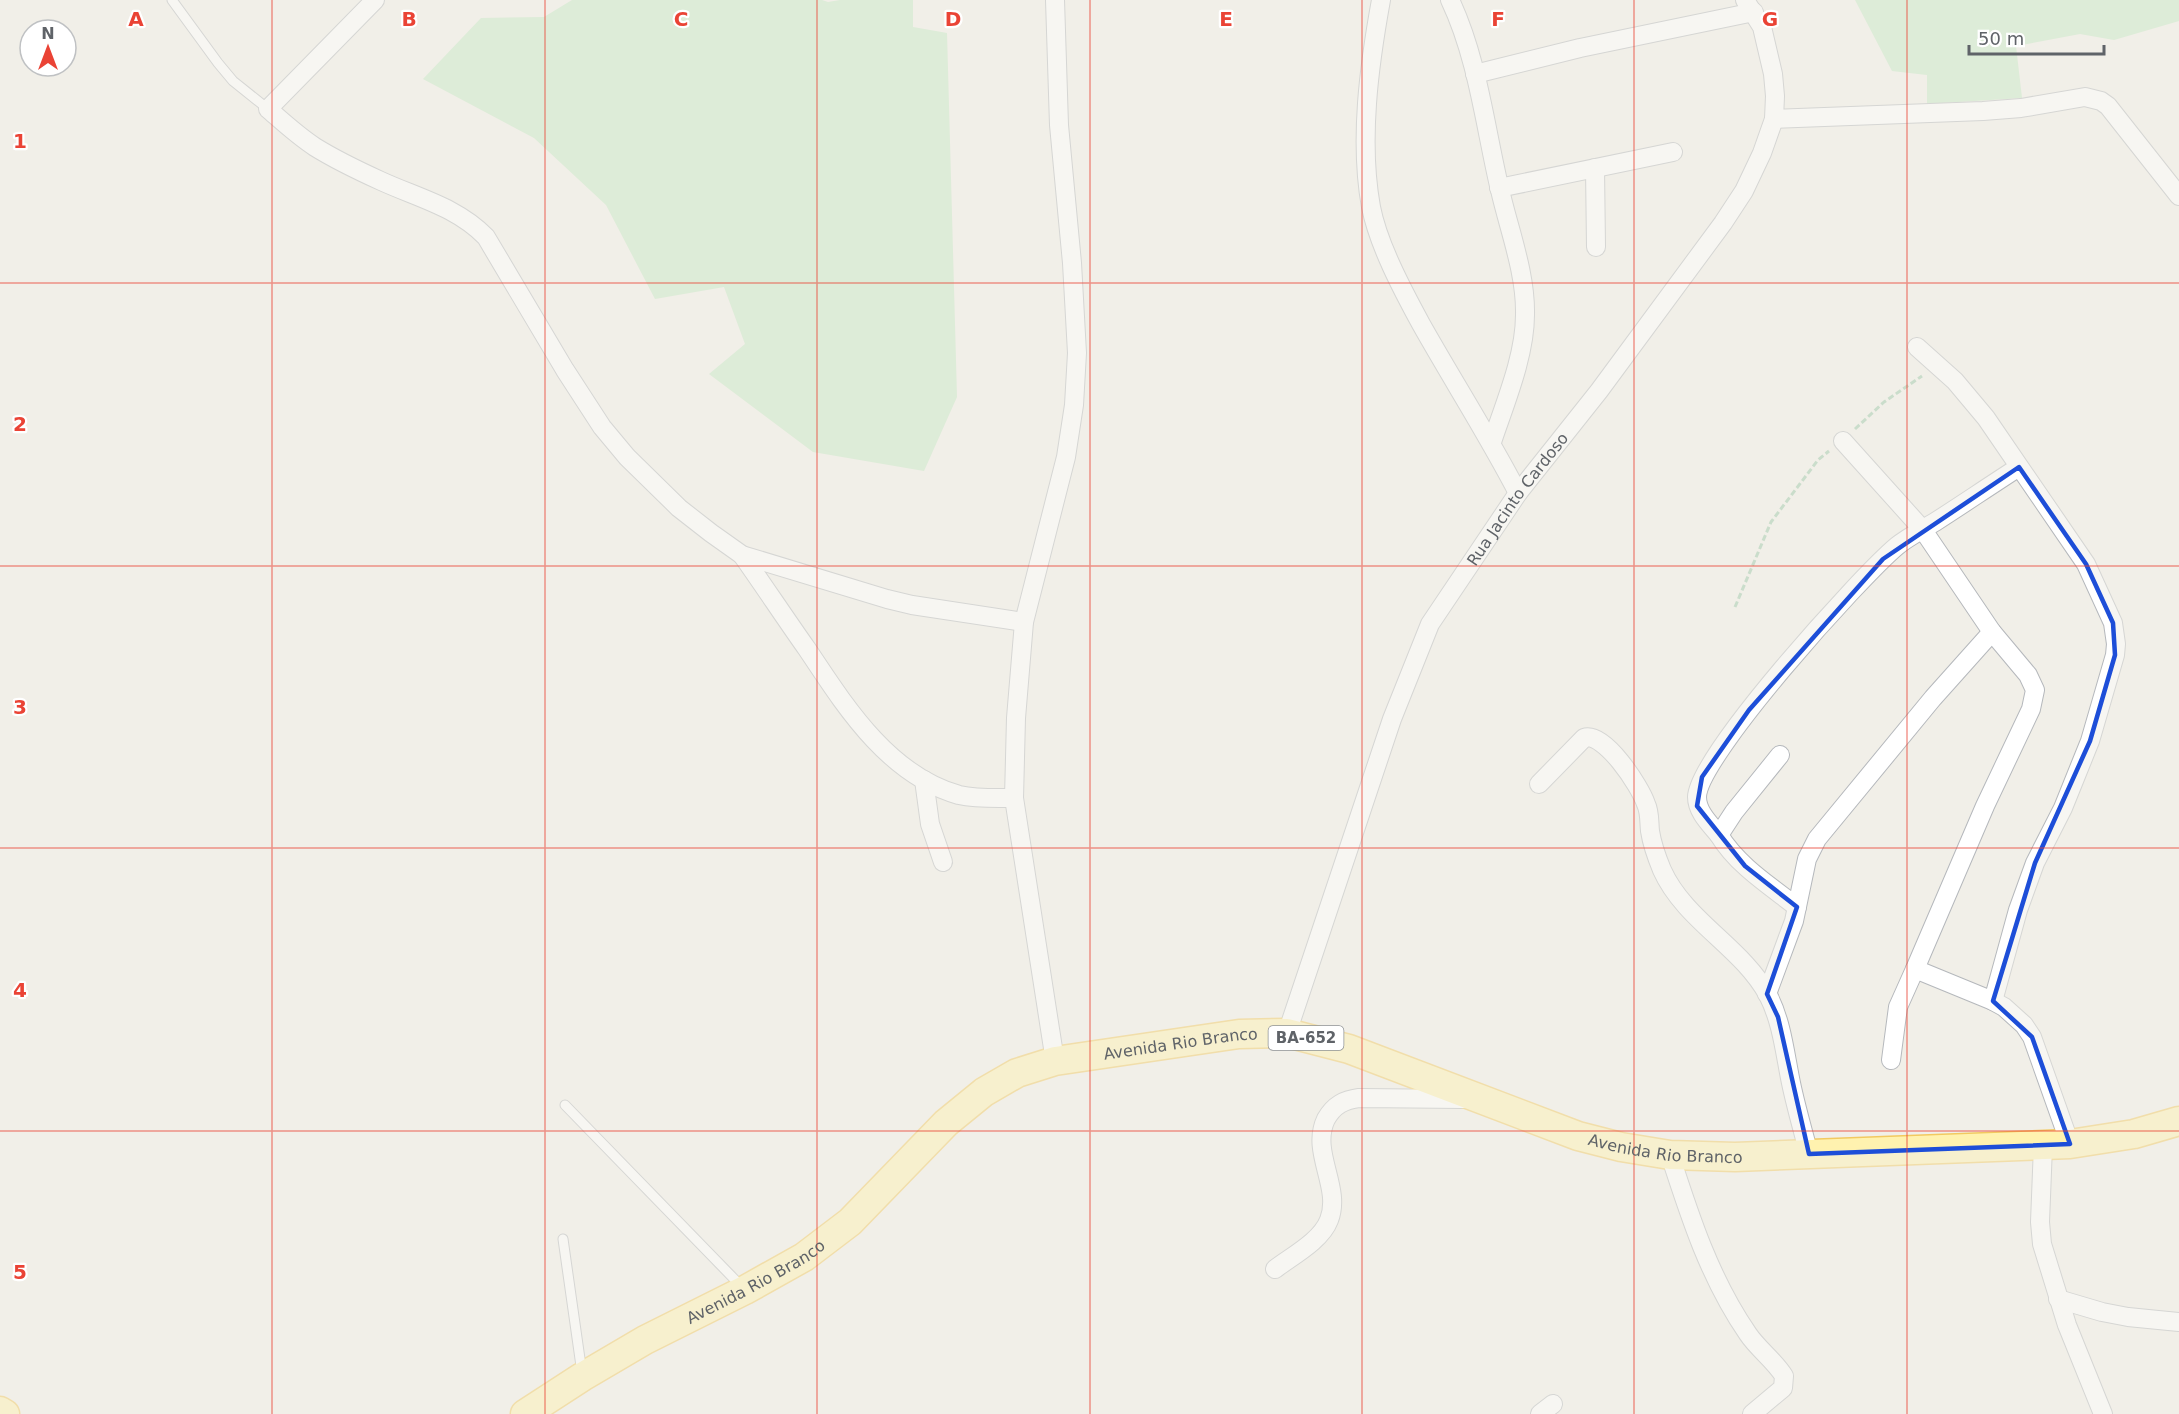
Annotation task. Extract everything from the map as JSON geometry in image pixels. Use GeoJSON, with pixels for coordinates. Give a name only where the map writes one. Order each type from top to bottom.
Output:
{"type":"FeatureCollection","features":[{"type":"Feature","properties":{"kind":"main road","name":"Avenida Rio Branco"},"geometry":{"type":"LineString","coordinates":[[525,1414],[645,1340],[745,1290],[804,1257],[850,1222],[946,1123],[984,1092],[1017,1073],[1056,1061],[1239,1034],[1287,1033],[1349,1049],[1578,1136],[1621,1147],[1670,1155],[1735,1157],[2056,1145],[2134,1134],[2178,1124]]}},
{"type":"Feature","properties":{"kind":"main road"},"geometry":{"type":"LineString","coordinates":[[0,1411],[5,1414]]}},
{"type":"Feature","properties":{"kind":"street"},"geometry":{"type":"LineString","coordinates":[[375,0],[268,109],[313,146],[332,157],[382,182],[448,209],[472,223],[486,237],[565,370],[602,427],[627,457],[680,508],[742,555],[912,605],[1024,622]]}},
{"type":"Feature","properties":{"kind":"street"},"geometry":{"type":"LineString","coordinates":[[1055,0],[1059,125],[1072,263],[1076,364],[1072,428],[1024,622],[1016,718],[1014,798],[1056,1061]]}},
{"type":"Feature","properties":{"kind":"street"},"geometry":{"type":"LineString","coordinates":[[1381,0],[1367,114],[1366,179],[1371,210],[1388,259],[1407,298],[1492,442],[1518,493]]}},
{"type":"Feature","properties":{"kind":"street"},"geometry":{"type":"LineString","coordinates":[[1450,0],[1459,19],[1474,74],[1525,292],[1526,317],[1515,370],[1492,442]]}},
{"type":"Feature","properties":{"kind":"street"},"geometry":{"type":"LineString","coordinates":[[1474,74],[1750,6]]}},
{"type":"Feature","properties":{"kind":"street","name":"Rua Jacinto Cardoso"},"geometry":{"type":"LineString","coordinates":[[1287,1033],[1392,718],[1420,646],[1445,600],[1518,493],[1599,390],[1723,223],[1754,171],[1774,119],[1775,96],[1768,47],[1750,6]]}},
{"type":"Feature","properties":{"kind":"street"},"geometry":{"type":"LineString","coordinates":[[1774,119],[1983,111],[2021,108],[2085,97],[2094,98],[2101,100],[2117,116],[2179,196]]}},
{"type":"Feature","properties":{"kind":"street"},"geometry":{"type":"LineString","coordinates":[[1499,188],[1673,152]]}},
{"type":"Feature","properties":{"kind":"street"},"geometry":{"type":"LineString","coordinates":[[1595,168],[1596,247]]}},
{"type":"Feature","properties":{"kind":"street"},"geometry":{"type":"LineString","coordinates":[[1917,347],[1968,395],[2044,499],[2086,564],[2113,623],[2116,644],[2112,667],[2090,741],[2063,808],[2035,863],[2018,910],[1993,1001]]}},
{"type":"Feature","properties":{"kind":"street"},"geometry":{"type":"LineString","coordinates":[[1843,441],[1923,530],[1992,632],[2028,675],[2035,690],[2034,698],[1898,1007],[1891,1060]]}},
{"type":"Feature","properties":{"kind":"street"},"geometry":{"type":"LineString","coordinates":[[1797,907],[1745,866],[1724,843],[1697,806],[1697,793],[1702,777],[1749,710],[1806,641],[1883,559],[1898,545],[2019,467]]}},
{"type":"Feature","properties":{"kind":"street"},"geometry":{"type":"LineString","coordinates":[[742,555],[843,703],[882,746],[903,765],[924,780],[960,795],[977,798],[1014,798]]}},
{"type":"Feature","properties":{"kind":"street"},"geometry":{"type":"LineString","coordinates":[[1767,994],[1788,938],[1807,859],[1825,828],[1933,698],[1992,632]]}},
{"type":"Feature","properties":{"kind":"street"},"geometry":{"type":"LineString","coordinates":[[1539,784],[1588,736],[1599,740],[1613,754],[1641,794],[1648,812],[1653,842],[1663,872],[1697,919],[1752,972],[1767,994],[1778,1017],[1791,1086],[1809,1154]]}},
{"type":"Feature","properties":{"kind":"street"},"geometry":{"type":"LineString","coordinates":[[1719,836],[1734,812],[1780,754]]}},
{"type":"Feature","properties":{"kind":"street"},"geometry":{"type":"LineString","coordinates":[[924,780],[930,824],[943,862]]}},
{"type":"Feature","properties":{"kind":"street"},"geometry":{"type":"LineString","coordinates":[[1915,969],[1993,1001],[2015,1017],[2032,1037],[2056,1145],[2040,1222],[2042,1244],[2058,1299],[2103,1414]]}},
{"type":"Feature","properties":{"kind":"street"},"geometry":{"type":"LineString","coordinates":[[1275,1269],[1317,1237],[1330,1218],[1331,1198],[1321,1147],[1321,1135],[1330,1112],[1339,1103],[1359,1098],[1483,1099]]}},
{"type":"Feature","properties":{"kind":"street"},"geometry":{"type":"LineString","coordinates":[[1670,1155],[1699,1241],[1713,1272],[1748,1335],[1784,1376],[1783,1388],[1752,1414]]}},
{"type":"Feature","properties":{"kind":"street"},"geometry":{"type":"LineString","coordinates":[[2058,1299],[2120,1316],[2179,1322]]}},
{"type":"Feature","properties":{"kind":"lane"},"geometry":{"type":"LineString","coordinates":[[172,0],[233,81],[268,109]]}},
{"type":"Feature","properties":{"kind":"lane"},"geometry":{"type":"LineString","coordinates":[[565,1105],[745,1290]]}},
{"type":"Feature","properties":{"kind":"lane"},"geometry":{"type":"LineString","coordinates":[[563,1239],[582,1377]]}},
{"type":"Feature","properties":{"kind":"path"},"geometry":{"type":"LineString","coordinates":[[1735,607],[1771,522],[1818,460],[1843,441],[1884,402],[1938,366]]}},
{"type":"Feature","properties":{"kind":"highlighted area"},"geometry":{"type":"Polygon","coordinates":[[[2019,467],[2086,564],[2113,623],[2115,655],[2090,741],[2035,863],[1993,1001],[2032,1037],[2070,1144],[1809,1154],[1778,1017],[1767,994],[1797,907],[1745,866],[1697,806],[1702,777],[1749,710],[1883,559],[2019,467]]]}},
{"type":"Feature","properties":{"kind":"green space"},"geometry":{"type":"Polygon","coordinates":[[[572,0],[822,0],[828,2],[913,0],[913,27],[947,33],[957,397],[924,471],[813,452],[709,374],[745,344],[724,287],[655,299],[606,205],[534,138],[423,79],[481,18],[544,17],[572,0]]]}},
{"type":"Feature","properties":{"kind":"green space"},"geometry":{"type":"Polygon","coordinates":[[[1855,0],[2179,0],[2179,21],[2114,40],[2080,34],[2016,46],[2022,98],[1927,104],[1927,75],[1892,71],[1855,0]]]}}]}
